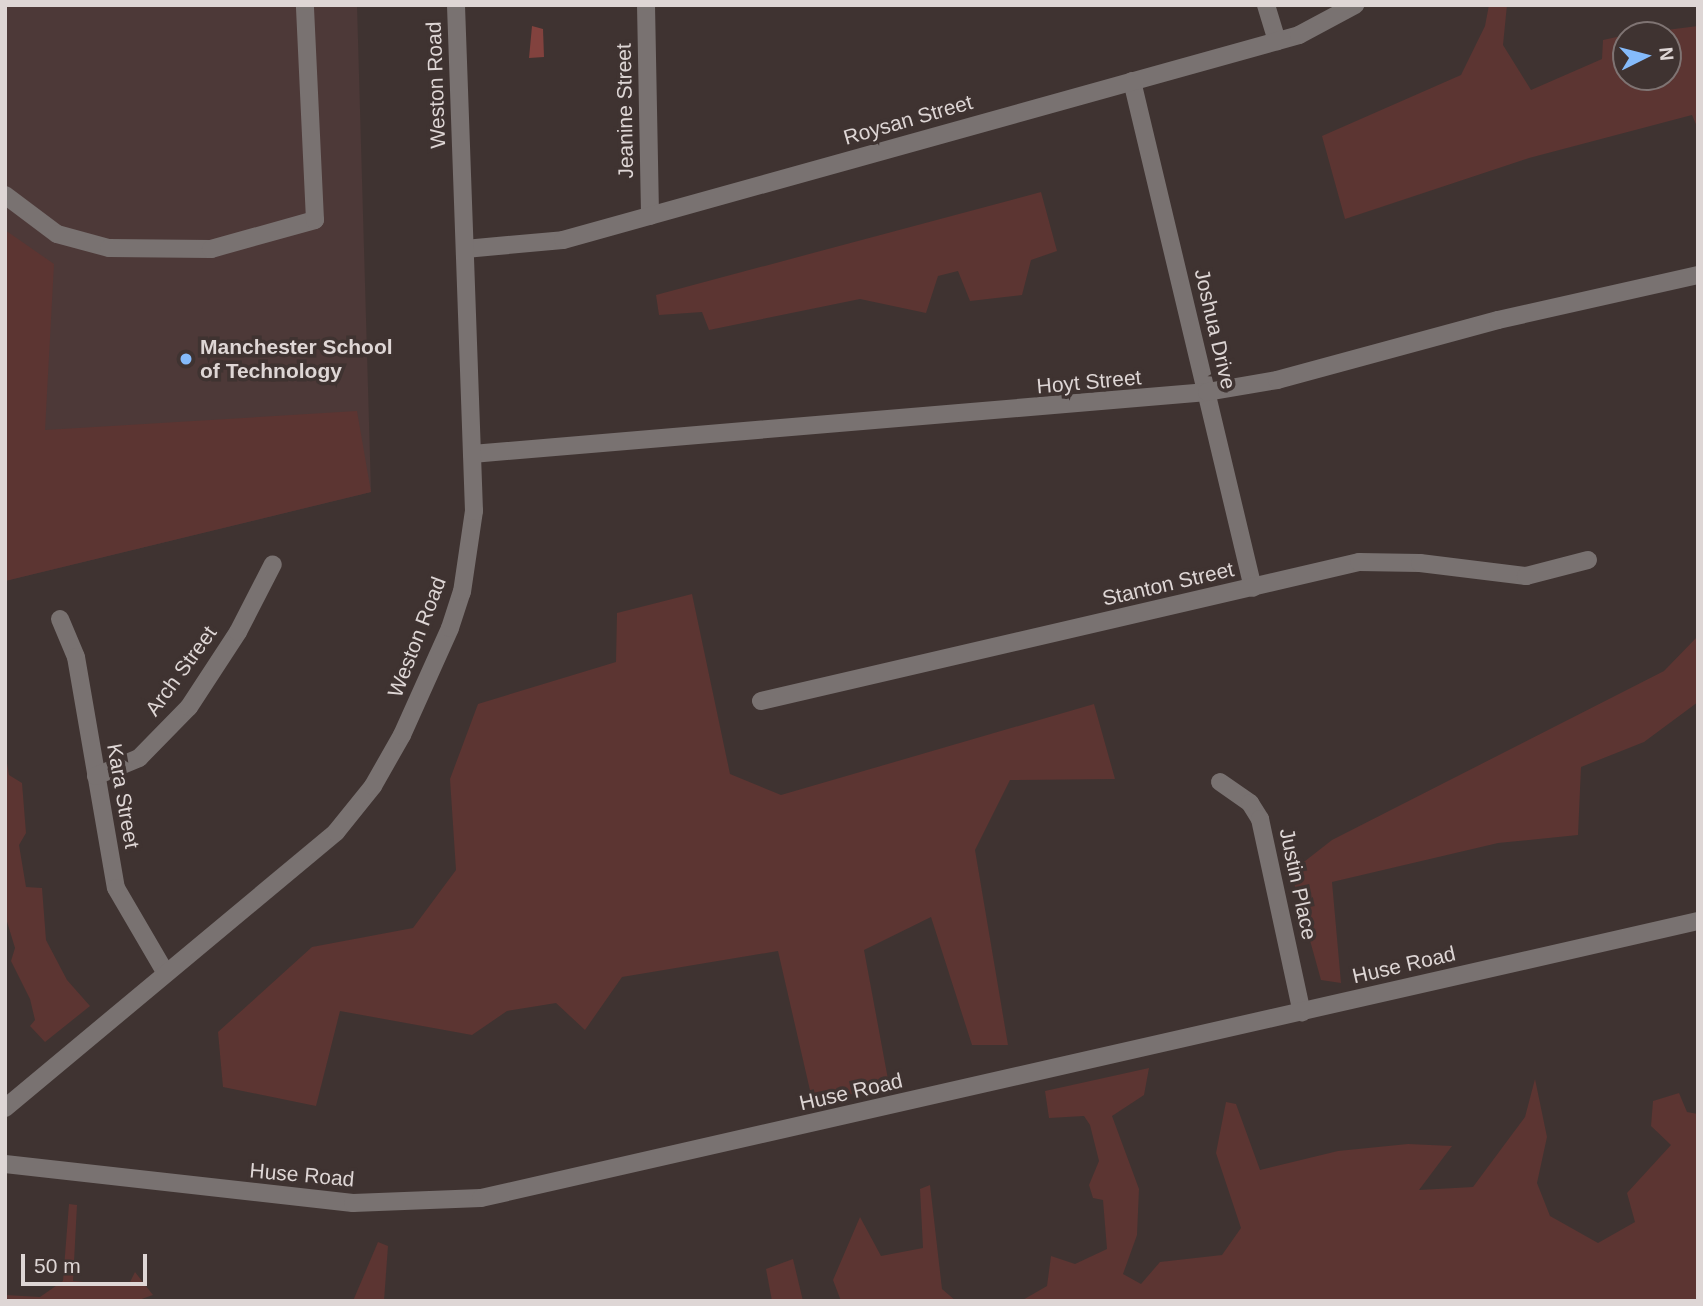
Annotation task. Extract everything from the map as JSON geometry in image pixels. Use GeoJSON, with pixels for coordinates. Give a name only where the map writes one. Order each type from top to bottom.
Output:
{"type":"FeatureCollection","features":[{"type":"Feature","properties":{"kind":"street"},"geometry":{"type":"LineString","coordinates":[[5,195],[57,234],[109,248],[211,249],[315,220],[305,5]]}},
{"type":"Feature","properties":{"kind":"street","name":"Weston Road"},"geometry":{"type":"LineString","coordinates":[[5,1108],[165,972],[293,872],[336,832],[373,786],[427,681],[462,592],[474,511],[456,5]]}},
{"type":"Feature","properties":{"kind":"street","name":"Jeanine Street"},"geometry":{"type":"LineString","coordinates":[[646,5],[650,216]]}},
{"type":"Feature","properties":{"kind":"street"},"geometry":{"type":"LineString","coordinates":[[1266,5],[1277,41]]}},
{"type":"Feature","properties":{"kind":"street","name":"Roysan Street"},"geometry":{"type":"LineString","coordinates":[[465,249],[542,245],[650,216],[1277,41],[1318,28],[1355,5]]}},
{"type":"Feature","properties":{"kind":"street","name":"Joshua Drive"},"geometry":{"type":"LineString","coordinates":[[1132,81],[1253,588]]}},
{"type":"Feature","properties":{"kind":"street","name":"Hoyt Street"},"geometry":{"type":"LineString","coordinates":[[472,454],[1207,392],[1277,380],[1499,320],[1698,275]]}},
{"type":"Feature","properties":{"kind":"street","name":"Stanton Street"},"geometry":{"type":"LineString","coordinates":[[761,701],[1377,561],[1526,576],[1588,560]]}},
{"type":"Feature","properties":{"kind":"street","name":"Arch Street"},"geometry":{"type":"LineString","coordinates":[[96,776],[139,758],[189,707],[238,632],[273,564]]}},
{"type":"Feature","properties":{"kind":"street","name":"Kara Street"},"geometry":{"type":"LineString","coordinates":[[60,619],[73,643],[116,888],[165,972]]}},
{"type":"Feature","properties":{"kind":"street","name":"Justin Place"},"geometry":{"type":"LineString","coordinates":[[1220,782],[1250,803],[1260,818],[1302,1013]]}},
{"type":"Feature","properties":{"kind":"street","name":"Huse Road"},"geometry":{"type":"LineString","coordinates":[[5,1164],[353,1203],[481,1198],[1698,921]]}},
{"type":"Feature","properties":{"kind":"shaded area","name":"Manchester School of Technology"},"geometry":{"type":"Polygon","coordinates":[[[5,5],[357,5],[371,492],[5,581],[5,5]]]}},
{"type":"Feature","properties":{"kind":"shaded area"},"geometry":{"type":"Polygon","coordinates":[[[1489,5],[1507,5],[1503,45],[1531,90],[1602,59],[1603,40],[1612,38],[1612,91],[1682,91],[1682,28],[1698,26],[1698,129],[1692,115],[1529,158],[1345,219],[1322,136],[1461,75],[1485,26],[1489,5]]]}},
{"type":"Feature","properties":{"kind":"shaded area"},"geometry":{"type":"Polygon","coordinates":[[[532,26],[543,29],[544,57],[529,58],[532,26]]]}},
{"type":"Feature","properties":{"kind":"shaded area"},"geometry":{"type":"Polygon","coordinates":[[[1041,192],[1057,251],[1031,260],[1022,295],[970,301],[958,271],[938,276],[926,313],[860,299],[709,330],[702,312],[659,315],[656,295],[1041,192]]]}},
{"type":"Feature","properties":{"kind":"shaded area"},"geometry":{"type":"Polygon","coordinates":[[[5,230],[54,264],[45,430],[357,411],[371,492],[5,581],[5,230]]]}},
{"type":"Feature","properties":{"kind":"shaded area"},"geometry":{"type":"Polygon","coordinates":[[[692,594],[730,774],[781,795],[1094,704],[1115,779],[1010,780],[975,850],[1008,1045],[972,1045],[931,917],[864,950],[890,1090],[812,1099],[778,951],[622,977],[585,1030],[556,1003],[507,1011],[472,1035],[340,1011],[316,1106],[223,1087],[218,1032],[312,947],[413,928],[456,870],[450,779],[478,704],[616,662],[617,613],[692,594]]]}},
{"type":"Feature","properties":{"kind":"shaded area"},"geometry":{"type":"Polygon","coordinates":[[[1698,636],[1698,702],[1644,742],[1581,767],[1578,835],[1498,843],[1332,882],[1341,983],[1321,980],[1291,872],[1332,840],[1664,671],[1698,636]]]}},
{"type":"Feature","properties":{"kind":"shaded area"},"geometry":{"type":"Polygon","coordinates":[[[5,751],[9,775],[22,783],[26,833],[19,845],[26,887],[42,888],[46,940],[67,980],[90,1006],[45,1042],[30,1026],[35,1020],[30,999],[11,961],[15,948],[5,915],[5,751]]]}},
{"type":"Feature","properties":{"kind":"shaded area"},"geometry":{"type":"Polygon","coordinates":[[[1149,1068],[1144,1095],[1112,1116],[1139,1189],[1137,1235],[1123,1274],[1141,1284],[1160,1262],[1222,1255],[1241,1228],[1216,1153],[1226,1102],[1236,1104],[1260,1170],[1338,1151],[1408,1144],[1452,1146],[1419,1190],[1473,1187],[1525,1117],[1535,1079],[1547,1137],[1537,1183],[1550,1216],[1598,1243],[1635,1222],[1627,1193],[1671,1145],[1651,1126],[1653,1101],[1679,1093],[1687,1112],[1698,1114],[1698,1301],[1021,1301],[1047,1286],[1051,1256],[1075,1264],[1107,1249],[1103,1200],[1093,1198],[1089,1185],[1099,1161],[1090,1125],[1084,1116],[1049,1118],[1045,1091],[1149,1068]]]}},
{"type":"Feature","properties":{"kind":"shaded area"},"geometry":{"type":"Polygon","coordinates":[[[930,1185],[942,1289],[956,1301],[841,1301],[833,1280],[860,1217],[881,1256],[923,1248],[920,1189],[930,1185]]]}},
{"type":"Feature","properties":{"kind":"shaded area"},"geometry":{"type":"Polygon","coordinates":[[[69,1204],[77,1205],[73,1281],[128,1286],[135,1272],[153,1295],[136,1301],[5,1301],[5,1295],[40,1297],[63,1281],[69,1204]]]}},
{"type":"Feature","properties":{"kind":"shaded area"},"geometry":{"type":"Polygon","coordinates":[[[378,1242],[388,1246],[384,1301],[353,1301],[378,1242]]]}},
{"type":"Feature","properties":{"kind":"shaded area"},"geometry":{"type":"Polygon","coordinates":[[[793,1259],[803,1301],[772,1301],[766,1269],[793,1259]]]}},
{"type":"Feature","properties":{"kind":"place","name":"Manchester School of Technology"},"geometry":{"type":"Point","coordinates":[186,359]}}]}
